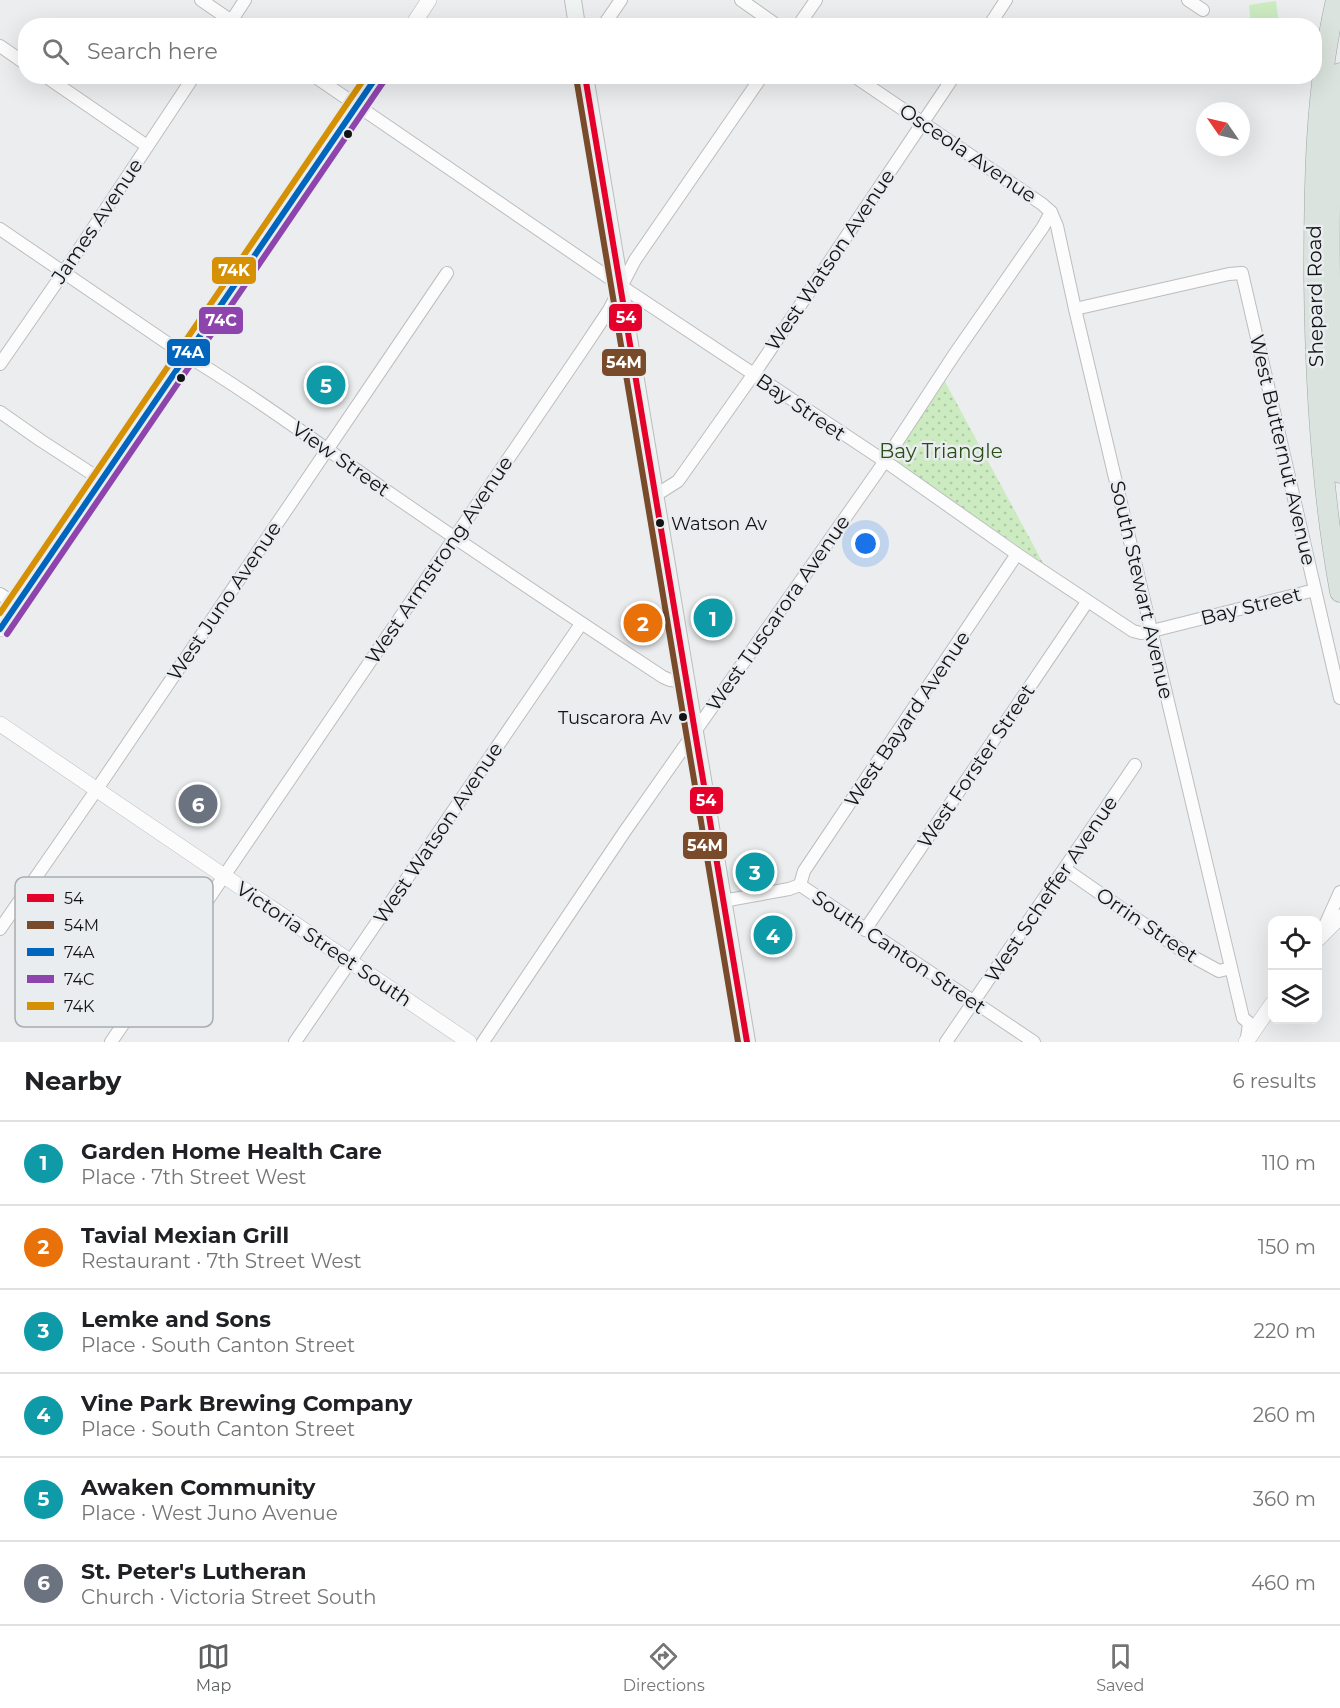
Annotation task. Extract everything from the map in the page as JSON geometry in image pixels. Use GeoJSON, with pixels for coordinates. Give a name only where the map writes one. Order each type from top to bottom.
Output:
{"type":"FeatureCollection","features":[{"type":"Feature","properties":{"kind":"highway","name":"Shepard Road"},"geometry":{"type":"LineString","coordinates":[[1322,83],[1336,0]]}},
{"type":"Feature","properties":{"kind":"highway","name":"Shepard Road"},"geometry":{"type":"LineString","coordinates":[[1340,73],[1334,120],[1329,202],[1331,344],[1340,473]]}},
{"type":"Feature","properties":{"kind":"highway","name":"Shepard Road"},"geometry":{"type":"LineString","coordinates":[[1322,84],[1315,153],[1315,343],[1325,489],[1340,592]]}},
{"type":"Feature","properties":{"kind":"main road"},"geometry":{"type":"LineString","coordinates":[[573,0],[576,18]]}},
{"type":"Feature","properties":{"kind":"main road"},"geometry":{"type":"LineString","coordinates":[[586,84],[747,1042]]}},
{"type":"Feature","properties":{"kind":"street"},"geometry":{"type":"LineString","coordinates":[[201,0],[225,18]]}},
{"type":"Feature","properties":{"kind":"street"},"geometry":{"type":"LineString","coordinates":[[236,18],[246,0]]}},
{"type":"Feature","properties":{"kind":"street"},"geometry":{"type":"LineString","coordinates":[[417,18],[429,0]]}},
{"type":"Feature","properties":{"kind":"street"},"geometry":{"type":"LineString","coordinates":[[609,18],[621,0]]}},
{"type":"Feature","properties":{"kind":"street"},"geometry":{"type":"LineString","coordinates":[[741,0],[767,18]]}},
{"type":"Feature","properties":{"kind":"street"},"geometry":{"type":"LineString","coordinates":[[804,18],[816,0]]}},
{"type":"Feature","properties":{"kind":"street"},"geometry":{"type":"LineString","coordinates":[[994,18],[1006,0]]}},
{"type":"Feature","properties":{"kind":"street"},"geometry":{"type":"LineString","coordinates":[[1188,0],[1203,10]]}},
{"type":"Feature","properties":{"kind":"street"},"geometry":{"type":"LineString","coordinates":[[0,46],[18,58]]}},
{"type":"Feature","properties":{"kind":"street"},"geometry":{"type":"LineString","coordinates":[[57,84],[147,146]]}},
{"type":"Feature","properties":{"kind":"street","name":"James Avenue"},"geometry":{"type":"LineString","coordinates":[[0,364],[189,84]]}},
{"type":"Feature","properties":{"kind":"street","name":"Bay Street"},"geometry":{"type":"LineString","coordinates":[[325,84],[1133,631],[1141,633],[1152,631],[1315,590]]}},
{"type":"Feature","properties":{"kind":"street"},"geometry":{"type":"LineString","coordinates":[[0,630],[372,84]]}},
{"type":"Feature","properties":{"kind":"street","name":"West Armstrong Avenue"},"geometry":{"type":"LineString","coordinates":[[213,892],[590,340],[609,310],[635,260],[756,84]]}},
{"type":"Feature","properties":{"kind":"street","name":"Osceola Avenue"},"geometry":{"type":"LineString","coordinates":[[866,84],[1051,212]]}},
{"type":"Feature","properties":{"kind":"street","name":"West Watson Avenue"},"geometry":{"type":"LineString","coordinates":[[656,495],[678,481],[949,84]]}},
{"type":"Feature","properties":{"kind":"street","name":"South Stewart Avenue"},"geometry":{"type":"LineString","coordinates":[[1051,212],[1057,226],[1243,1018],[1249,1023],[1246,1042]]}},
{"type":"Feature","properties":{"kind":"street","name":"West Tuscarora Avenue"},"geometry":{"type":"LineString","coordinates":[[483,1042],[618,841],[884,462],[1051,212]]}},
{"type":"Feature","properties":{"kind":"street","name":"View Street"},"geometry":{"type":"LineString","coordinates":[[0,229],[328,449],[581,624],[663,677],[686,682]]}},
{"type":"Feature","properties":{"kind":"street","name":"West Juno Avenue"},"geometry":{"type":"LineString","coordinates":[[36,877],[447,273]]}},
{"type":"Feature","properties":{"kind":"street","name":"West Butternut Avenue"},"geometry":{"type":"LineString","coordinates":[[1075,309],[1242,273],[1340,698]]}},
{"type":"Feature","properties":{"kind":"street"},"geometry":{"type":"LineString","coordinates":[[0,411],[103,481]]}},
{"type":"Feature","properties":{"kind":"street","name":"West Bayard Avenue"},"geometry":{"type":"LineString","coordinates":[[800,885],[804,871],[1017,554]]}},
{"type":"Feature","properties":{"kind":"street"},"geometry":{"type":"LineString","coordinates":[[0,594],[17,605]]}},
{"type":"Feature","properties":{"kind":"street","name":"West Forster Street"},"geometry":{"type":"LineString","coordinates":[[865,930],[1088,602]]}},
{"type":"Feature","properties":{"kind":"street","name":"West Watson Avenue"},"geometry":{"type":"LineString","coordinates":[[295,1042],[581,624]]}},
{"type":"Feature","properties":{"kind":"street","name":"Victoria Street South"},"geometry":{"type":"LineString","coordinates":[[0,724],[469,1042]]}},
{"type":"Feature","properties":{"kind":"street","name":"West Scheffer Avenue"},"geometry":{"type":"LineString","coordinates":[[946,1042],[1135,765]]}},
{"type":"Feature","properties":{"kind":"street","name":"Orrin Street"},"geometry":{"type":"LineString","coordinates":[[1065,870],[1184,952],[1219,971],[1231,968]]}},
{"type":"Feature","properties":{"kind":"street","name":"South Canton Street"},"geometry":{"type":"LineString","coordinates":[[723,901],[789,890],[800,885],[1034,1042]]}},
{"type":"Feature","properties":{"kind":"street"},"geometry":{"type":"LineString","coordinates":[[1322,930],[1340,892]]}},
{"type":"Feature","properties":{"kind":"street","name":"West Juno Avenue"},"geometry":{"type":"LineString","coordinates":[[0,929],[15,907]]}},
{"type":"Feature","properties":{"kind":"street"},"geometry":{"type":"LineString","coordinates":[[1322,935],[1340,917]]}},
{"type":"Feature","properties":{"kind":"street"},"geometry":{"type":"LineString","coordinates":[[1246,1042],[1268,1010]]}},
{"type":"Feature","properties":{"kind":"street","name":"West Armstrong Avenue"},"geometry":{"type":"LineString","coordinates":[[111,1042],[121,1027]]}},
{"type":"Feature","properties":{"kind":"green space"},"geometry":{"type":"Polygon","coordinates":[[[1276,1],[1278,18],[1250,18],[1249,5],[1276,1]]]}},
{"type":"Feature","properties":{"kind":"green space","name":"Bay Triangle"},"geometry":{"type":"Polygon","coordinates":[[[943,378],[1043,563],[898,465],[896,452],[943,378]]]}},
{"type":"Feature","properties":{"kind":"transit line","name":"74K"},"geometry":{"type":"LineString","coordinates":[[0,613],[361,84]]}},
{"type":"Feature","properties":{"kind":"transit line","name":"74A"},"geometry":{"type":"LineString","coordinates":[[0,629],[372,84]]}},
{"type":"Feature","properties":{"kind":"transit line","name":"74C"},"geometry":{"type":"LineString","coordinates":[[7,634],[382,84]]}},
{"type":"Feature","properties":{"kind":"transit line","name":"54M"},"geometry":{"type":"LineString","coordinates":[[577,84],[738,1042]]}},
{"type":"Feature","properties":{"kind":"transit line","name":"54"},"geometry":{"type":"LineString","coordinates":[[586,84],[747,1042]]}},
{"type":"Feature","properties":{"kind":"place","name":"Awaken Community"},"geometry":{"type":"Point","coordinates":[326,385]}},
{"type":"Feature","properties":{"kind":"place","name":"Watson Av"},"geometry":{"type":"Point","coordinates":[660,523]}},
{"type":"Feature","properties":{"kind":"place","name":"Garden Home Health Care"},"geometry":{"type":"Point","coordinates":[713,618]}},
{"type":"Feature","properties":{"kind":"place","name":"Tavial Mexian Grill"},"geometry":{"type":"Point","coordinates":[643,623]}},
{"type":"Feature","properties":{"kind":"place","name":"Tuscarora Av"},"geometry":{"type":"Point","coordinates":[683,717]}},
{"type":"Feature","properties":{"kind":"place","name":"St. Peter's Lutheran"},"geometry":{"type":"Point","coordinates":[198,804]}},
{"type":"Feature","properties":{"kind":"place","name":"Lemke and Sons"},"geometry":{"type":"Point","coordinates":[755,872]}},
{"type":"Feature","properties":{"kind":"place","name":"Vine Park Brewing Company"},"geometry":{"type":"Point","coordinates":[773,935]}}]}
